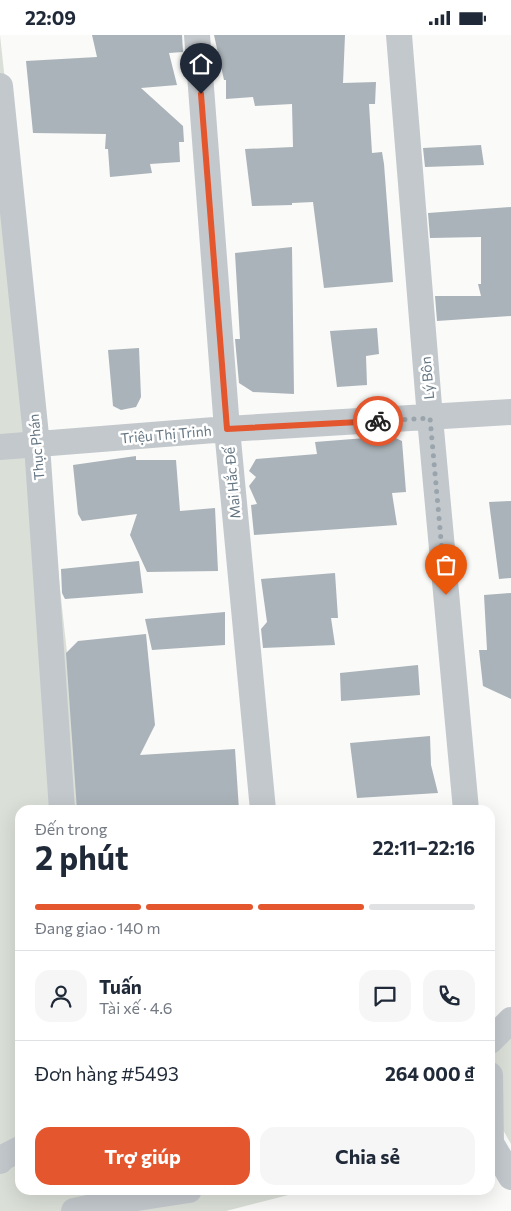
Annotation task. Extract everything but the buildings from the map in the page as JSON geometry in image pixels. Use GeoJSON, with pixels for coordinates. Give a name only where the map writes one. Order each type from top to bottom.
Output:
{"type":"FeatureCollection","features":[{"type":"Feature","properties":{"kind":"street","name":"Mai Hắc Đế"},"geometry":{"type":"LineString","coordinates":[[197,35],[227,429],[263,805]]}},
{"type":"Feature","properties":{"kind":"street","name":"Lý Bôn"},"geometry":{"type":"LineString","coordinates":[[399,35],[430,418],[466,805]]}},
{"type":"Feature","properties":{"kind":"street","name":"Thục Phán"},"geometry":{"type":"LineString","coordinates":[[0,86],[36,445],[62,805]]}},
{"type":"Feature","properties":{"kind":"street","name":"Triệu Thị Trinh"},"geometry":{"type":"LineString","coordinates":[[0,447],[227,429],[511,412]]}},
{"type":"Feature","properties":{"kind":"street"},"geometry":{"type":"LineString","coordinates":[[495,1036],[511,1020]]}},
{"type":"Feature","properties":{"kind":"street"},"geometry":{"type":"LineString","coordinates":[[495,1139],[511,1122]]}},
{"type":"Feature","properties":{"kind":"street"},"geometry":{"type":"LineString","coordinates":[[495,1150],[511,1177]]}},
{"type":"Feature","properties":{"kind":"street"},"geometry":{"type":"LineString","coordinates":[[0,1161],[15,1152]]}},
{"type":"Feature","properties":{"kind":"street"},"geometry":{"type":"LineString","coordinates":[[76,1195],[73,1211],[156,1195]]}},
{"type":"Feature","properties":{"kind":"shaded area"},"geometry":{"type":"Polygon","coordinates":[[[0,35],[83,805],[15,805],[15,1195],[288,1195],[226,1211],[0,1211],[0,35]]]}},
{"type":"Feature","properties":{"kind":"shaded area"},"geometry":{"type":"Polygon","coordinates":[[[495,1025],[511,1026],[511,1144],[503,1130],[495,1138],[495,1025]]]}},
{"type":"Feature","properties":{"kind":"way so far"},"geometry":{"type":"LineString","coordinates":[[378,421],[430,418],[446,595]]}},
{"type":"Feature","properties":{"kind":"route"},"geometry":{"type":"LineString","coordinates":[[201,94],[227,429],[378,421]]}}]}
